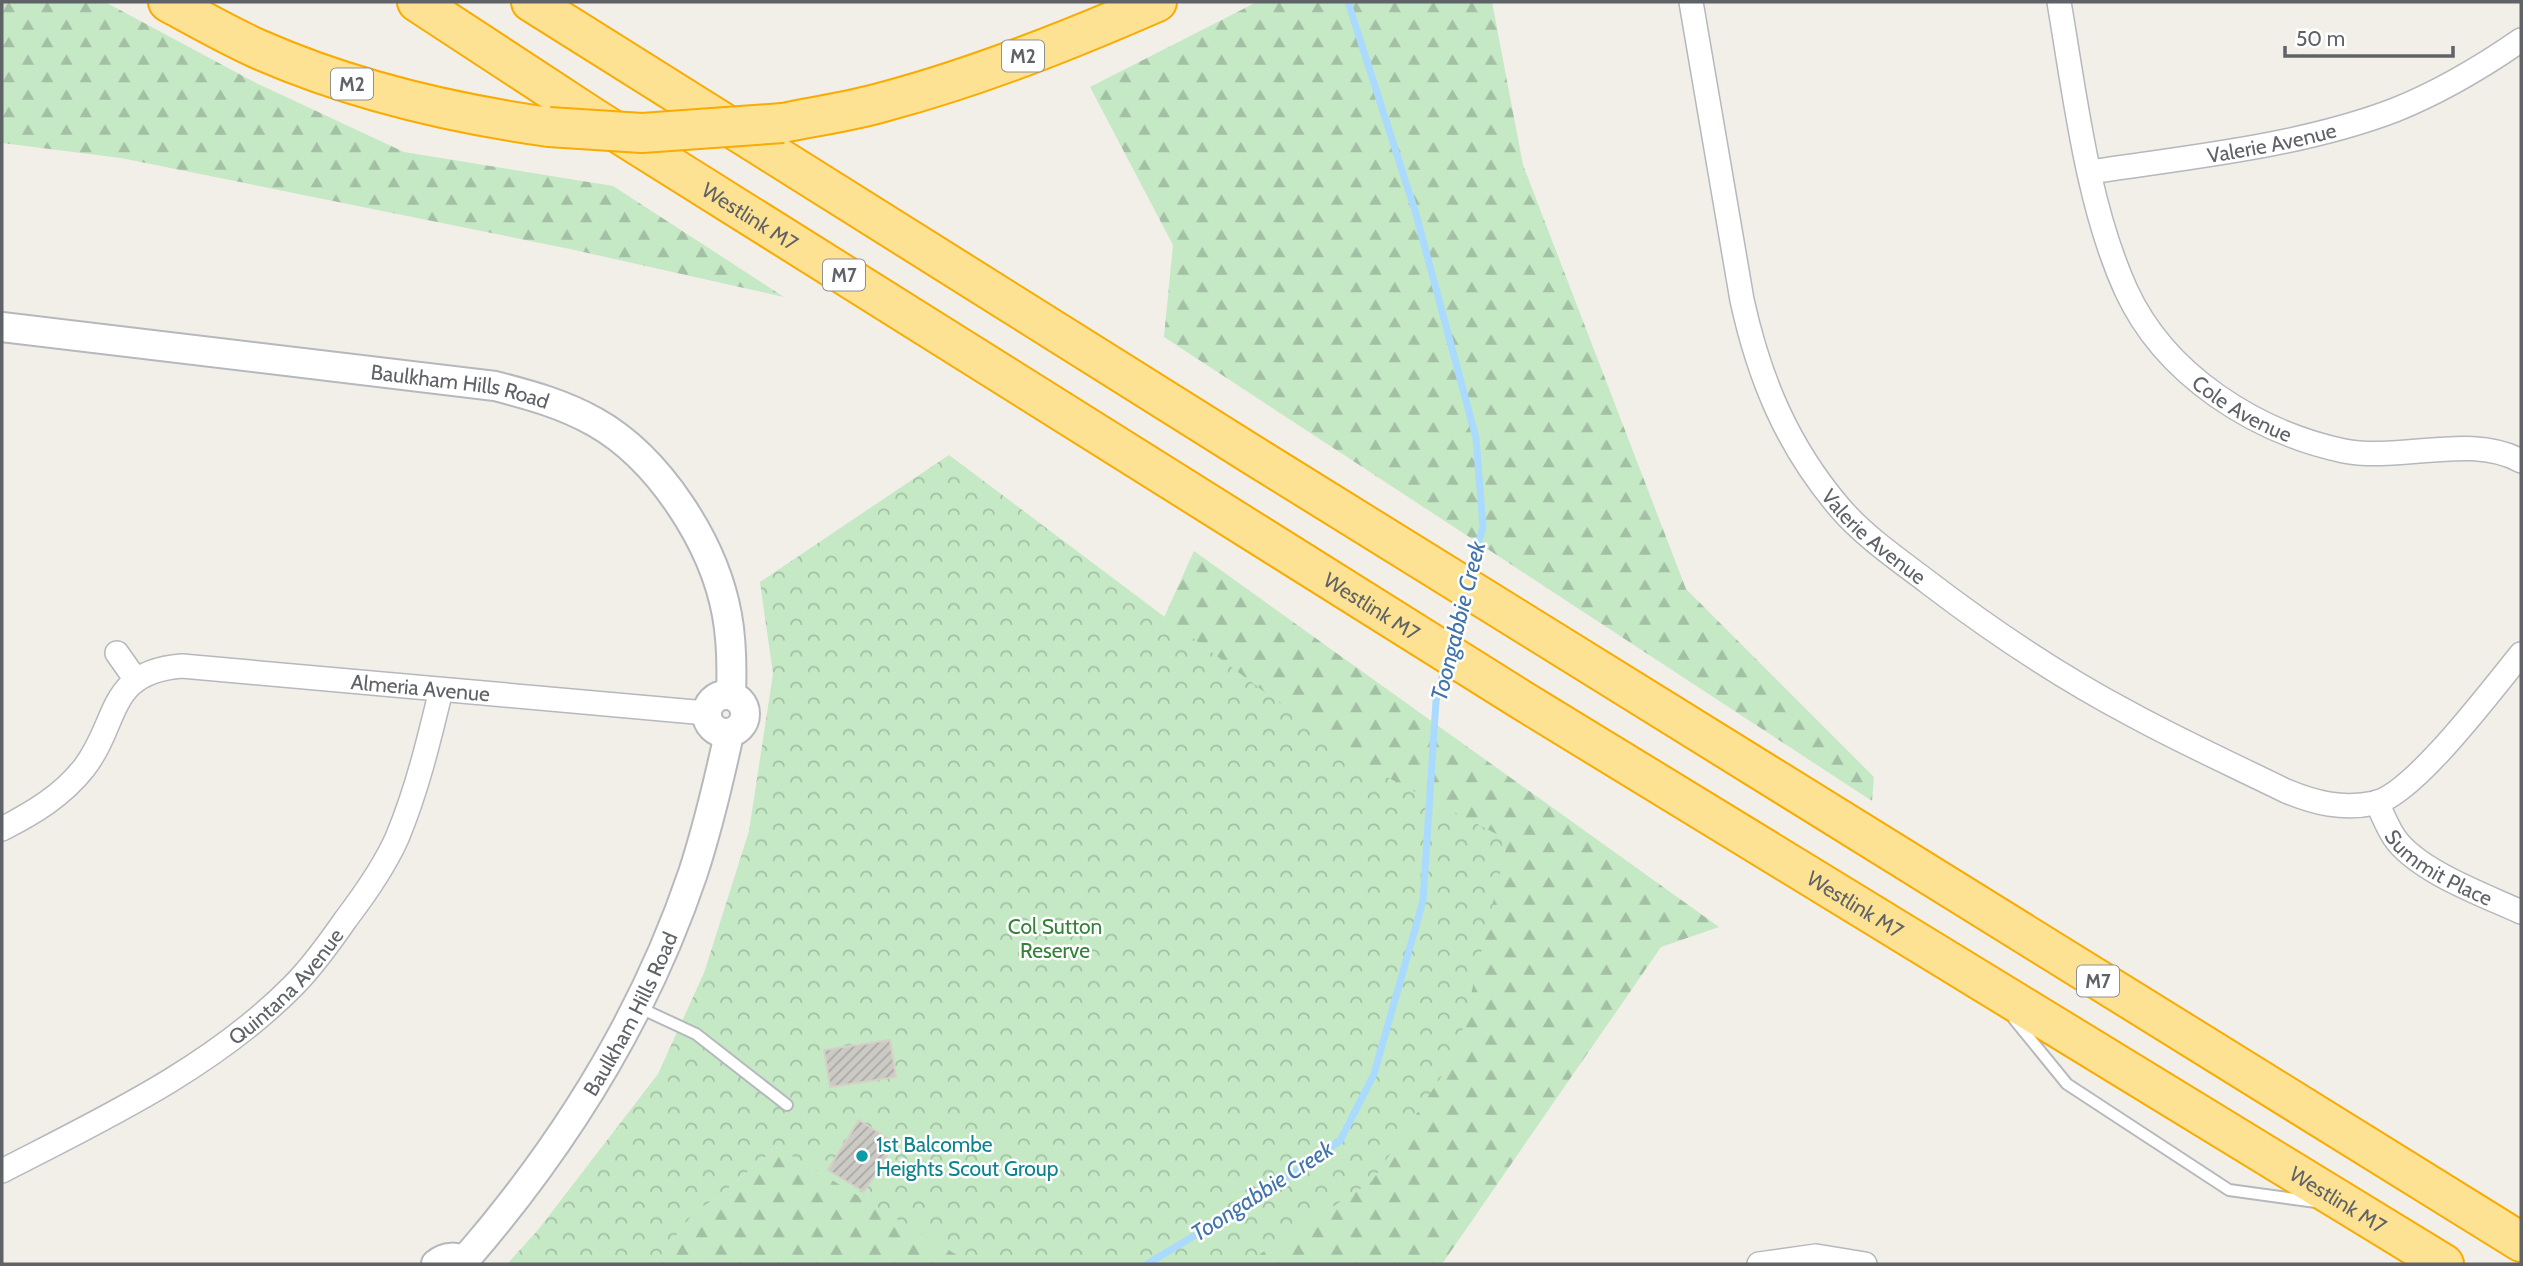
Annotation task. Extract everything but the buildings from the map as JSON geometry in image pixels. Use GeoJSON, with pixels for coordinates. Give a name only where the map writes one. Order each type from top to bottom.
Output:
{"type":"FeatureCollection","features":[{"type":"Feature","properties":{"kind":"highway","name":"M2"},"geometry":{"type":"LineString","coordinates":[[168,2],[256,48],[358,86],[410,102],[477,117],[549,127],[642,133],[783,123],[886,102],[974,75],[1157,2]]}},
{"type":"Feature","properties":{"kind":"highway","name":"Westlink M7"},"geometry":{"type":"LineString","coordinates":[[417,2],[594,118],[1273,544],[1643,774],[2444,1264]]}},
{"type":"Feature","properties":{"kind":"highway","name":"M7"},"geometry":{"type":"LineString","coordinates":[[531,2],[1128,379],[1432,565],[1675,720],[2521,1242]]}},
{"type":"Feature","properties":{"kind":"street","name":"Valerie Avenue"},"geometry":{"type":"LineString","coordinates":[[1691,2],[1752,348],[1773,404],[1805,460],[1841,509],[1885,549],[1955,602],[2060,674],[2129,713],[2312,802],[2343,807],[2377,802]]}},
{"type":"Feature","properties":{"kind":"street"},"geometry":{"type":"LineString","coordinates":[[2059,2],[2090,172]]}},
{"type":"Feature","properties":{"kind":"street","name":"Valerie Avenue"},"geometry":{"type":"LineString","coordinates":[[2090,172],[2260,145],[2337,129],[2395,110],[2441,89],[2491,61],[2521,40]]}},
{"type":"Feature","properties":{"kind":"street","name":"Cole Avenue"},"geometry":{"type":"LineString","coordinates":[[2090,172],[2109,248],[2127,292],[2151,331],[2181,366],[2223,401],[2266,425],[2345,451],[2384,455],[2473,448],[2510,454],[2521,461]]}},
{"type":"Feature","properties":{"kind":"street","name":"Baulkham Hills Road"},"geometry":{"type":"LineString","coordinates":[[2,327],[495,386],[537,397],[568,409],[597,424],[644,461],[697,531],[716,573],[727,613],[731,642],[731,695]]}},
{"type":"Feature","properties":{"kind":"street"},"geometry":{"type":"LineString","coordinates":[[2,829],[43,807],[70,784],[97,748],[116,702],[124,690],[136,680],[117,653]]}},
{"type":"Feature","properties":{"kind":"street"},"geometry":{"type":"LineString","coordinates":[[2377,802],[2404,787],[2425,767],[2521,654]]}},
{"type":"Feature","properties":{"kind":"street","name":"Almeria Avenue"},"geometry":{"type":"LineString","coordinates":[[136,680],[161,669],[182,666],[706,713]]}},
{"type":"Feature","properties":{"kind":"street","name":"Quintana Avenue"},"geometry":{"type":"LineString","coordinates":[[2,1171],[136,1102],[239,1034],[293,986],[368,890],[396,841],[419,780],[441,690]]}},
{"type":"Feature","properties":{"kind":"street"},"geometry":{"type":"LineString","coordinates":[[731,695],[742,703],[746,716],[739,728],[729,734],[714,730],[706,713],[716,697],[731,695]]}},
{"type":"Feature","properties":{"kind":"street","name":"Baulkham Hills Road"},"geometry":{"type":"LineString","coordinates":[[455,1263],[504,1214],[549,1155],[609,1062],[638,1007],[693,873],[729,734]]}},
{"type":"Feature","properties":{"kind":"street","name":"Summit Place"},"geometry":{"type":"LineString","coordinates":[[2377,802],[2395,838],[2411,856],[2521,912]]}},
{"type":"Feature","properties":{"kind":"street"},"geometry":{"type":"LineString","coordinates":[[1764,1256],[1816,1256],[1865,1264]]}},
{"type":"Feature","properties":{"kind":"lane"},"geometry":{"type":"LineString","coordinates":[[638,1007],[696,1034],[787,1105]]}},
{"type":"Feature","properties":{"kind":"green space"},"geometry":{"type":"Polygon","coordinates":[[[2,2],[105,2],[256,83],[404,152],[613,186],[784,297],[570,249],[121,158],[2,143],[2,2]]]}},
{"type":"Feature","properties":{"kind":"green space"},"geometry":{"type":"Polygon","coordinates":[[[1257,2],[1492,2],[1523,165],[1686,589],[1874,777],[1872,801],[1164,337],[1173,245],[1090,87],[1257,2]]]}},
{"type":"Feature","properties":{"kind":"green space","name":"Col Sutton Reserve"},"geometry":{"type":"Polygon","coordinates":[[[949,455],[1358,762],[1508,840],[1457,1053],[1372,1181],[1245,1264],[972,1264],[777,1147],[715,1199],[695,1211],[654,1264],[507,1264],[538,1230],[658,1074],[704,973],[749,831],[773,674],[760,582],[949,455]]]}},
{"type":"Feature","properties":{"kind":"green space"},"geometry":{"type":"Polygon","coordinates":[[[1194,551],[1719,927],[1661,947],[1442,1264],[654,1264],[695,1211],[715,1199],[777,1147],[881,1209],[1143,664],[1194,551]]]}},
{"type":"Feature","properties":{"kind":"waterway","name":"Toongabbie Creek"},"geometry":{"type":"LineString","coordinates":[[1348,2],[1416,214],[1476,438],[1483,527],[1469,577]]}},
{"type":"Feature","properties":{"kind":"waterway","name":"Toongabbie Creek"},"geometry":{"type":"LineString","coordinates":[[1452,641],[1463,599]]}},
{"type":"Feature","properties":{"kind":"waterway","name":"Toongabbie Creek"},"geometry":{"type":"LineString","coordinates":[[1147,1264],[1251,1202],[1340,1141],[1374,1074],[1423,901],[1436,701],[1445,666]]}},
{"type":"Feature","properties":{"kind":"place","name":"1st Balcombe Heights Scout Group"},"geometry":{"type":"Point","coordinates":[862,1156]}}]}
